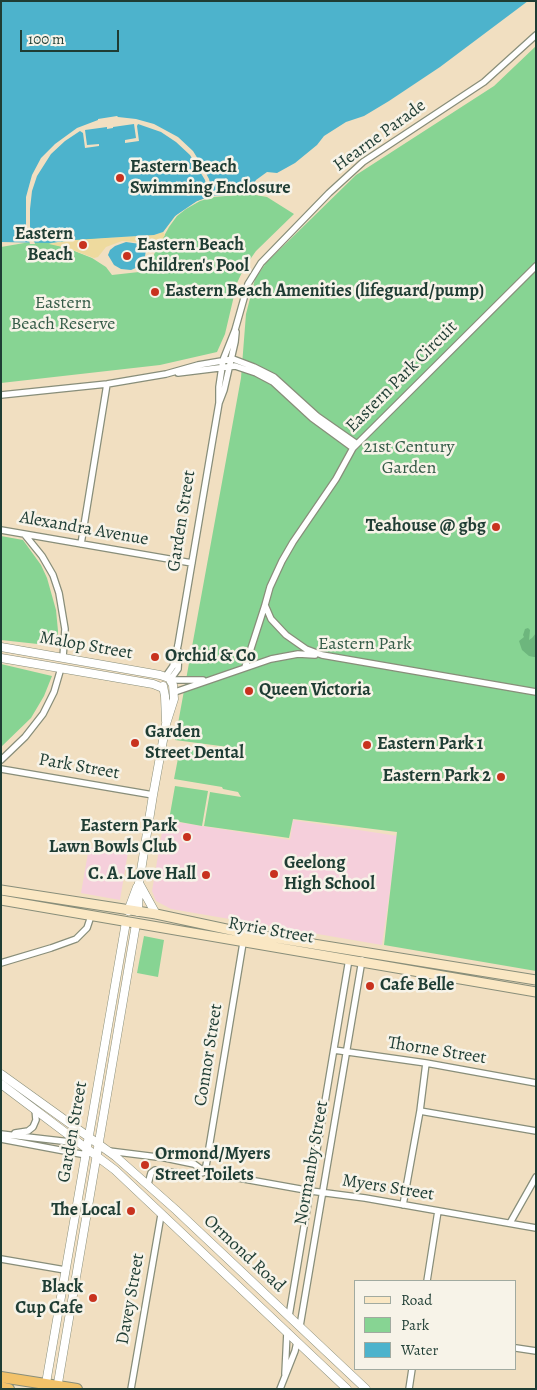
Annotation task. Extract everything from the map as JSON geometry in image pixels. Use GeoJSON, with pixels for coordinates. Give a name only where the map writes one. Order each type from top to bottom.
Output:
{"type":"FeatureCollection","features":[{"type":"Feature","properties":{"kind":"highway"},"geometry":{"type":"LineString","coordinates":[[1,1377],[46,1386],[77,1389]]}},
{"type":"Feature","properties":{"kind":"highway"},"geometry":{"type":"LineString","coordinates":[[1,1387],[9,1389]]}},
{"type":"Feature","properties":{"kind":"main road","name":"Ryrie Street"},"geometry":{"type":"LineString","coordinates":[[1,890],[156,914],[245,933],[350,951],[536,980]]}},
{"type":"Feature","properties":{"kind":"main road","name":"Ryrie Street"},"geometry":{"type":"LineString","coordinates":[[1,900],[536,992]]}},
{"type":"Feature","properties":{"kind":"main road","name":"Garden Street"},"geometry":{"type":"LineString","coordinates":[[126,922],[133,911]]}},
{"type":"Feature","properties":{"kind":"main road","name":"Garden Street"},"geometry":{"type":"LineString","coordinates":[[133,911],[136,924]]}},
{"type":"Feature","properties":{"kind":"main road"},"geometry":{"type":"LineString","coordinates":[[243,943],[245,933]]}},
{"type":"Feature","properties":{"kind":"street","name":"Hearne Parade"},"geometry":{"type":"LineString","coordinates":[[223,360],[236,330],[248,284],[253,273],[269,253],[363,162],[484,82],[536,35]]}},
{"type":"Feature","properties":{"kind":"street","name":"Eastern Park Circuit"},"geometry":{"type":"LineString","coordinates":[[245,668],[266,602],[282,561],[292,542],[340,474],[355,446],[536,266]]}},
{"type":"Feature","properties":{"kind":"street","name":"Hearne Parade"},"geometry":{"type":"LineString","coordinates":[[230,359],[236,330]]}},
{"type":"Feature","properties":{"kind":"street"},"geometry":{"type":"LineString","coordinates":[[166,374],[230,359],[254,367],[274,377],[317,416],[355,446]]}},
{"type":"Feature","properties":{"kind":"street","name":"Garden Street"},"geometry":{"type":"LineString","coordinates":[[219,403],[224,390],[230,359]]}},
{"type":"Feature","properties":{"kind":"street","name":"Garden Street"},"geometry":{"type":"LineString","coordinates":[[166,724],[166,696],[163,688],[173,666],[178,645],[219,403],[223,360]]}},
{"type":"Feature","properties":{"kind":"street"},"geometry":{"type":"LineString","coordinates":[[1,395],[107,384],[166,374],[236,366],[261,374],[274,382],[312,418],[355,446]]}},
{"type":"Feature","properties":{"kind":"street"},"geometry":{"type":"LineString","coordinates":[[81,544],[107,384]]}},
{"type":"Feature","properties":{"kind":"street","name":"Alexandra Avenue"},"geometry":{"type":"LineString","coordinates":[[1,530],[192,563]]}},
{"type":"Feature","properties":{"kind":"street"},"geometry":{"type":"LineString","coordinates":[[1,760],[26,737],[43,714],[56,686],[63,657],[65,629],[59,592],[53,575],[42,556],[25,535]]}},
{"type":"Feature","properties":{"kind":"street"},"geometry":{"type":"LineString","coordinates":[[266,602],[267,611],[282,631],[306,649],[322,655]]}},
{"type":"Feature","properties":{"kind":"street","name":"Malop Street"},"geometry":{"type":"LineString","coordinates":[[1,647],[109,665],[168,678]]}},
{"type":"Feature","properties":{"kind":"street"},"geometry":{"type":"LineString","coordinates":[[168,678],[174,686],[175,692],[271,659],[290,655],[322,655],[536,692]]}},
{"type":"Feature","properties":{"kind":"street","name":"Malop Street"},"geometry":{"type":"LineString","coordinates":[[1,658],[153,684],[163,688]]}},
{"type":"Feature","properties":{"kind":"street"},"geometry":{"type":"LineString","coordinates":[[107,676],[109,665]]}},
{"type":"Feature","properties":{"kind":"street"},"geometry":{"type":"LineString","coordinates":[[168,678],[188,681],[210,679]]}},
{"type":"Feature","properties":{"kind":"street","name":"Garden Street"},"geometry":{"type":"LineString","coordinates":[[133,911],[152,795],[166,724],[175,692]]}},
{"type":"Feature","properties":{"kind":"street","name":"Park Street"},"geometry":{"type":"LineString","coordinates":[[1,768],[152,795]]}},
{"type":"Feature","properties":{"kind":"street"},"geometry":{"type":"LineString","coordinates":[[139,883],[156,914]]}},
{"type":"Feature","properties":{"kind":"street"},"geometry":{"type":"LineString","coordinates":[[1,963],[73,940],[85,930],[91,916]]}},
{"type":"Feature","properties":{"kind":"street","name":"Garden Street"},"geometry":{"type":"LineString","coordinates":[[46,1386],[126,922]]}},
{"type":"Feature","properties":{"kind":"street","name":"Garden Street"},"geometry":{"type":"LineString","coordinates":[[57,1387],[97,1156],[103,1148],[104,1117],[136,924]]}},
{"type":"Feature","properties":{"kind":"street","name":"Connor Street"},"geometry":{"type":"LineString","coordinates":[[206,1172],[243,943]]}},
{"type":"Feature","properties":{"kind":"street","name":"Normanby Street"},"geometry":{"type":"LineString","coordinates":[[282,1389],[289,1316],[350,951]]}},
{"type":"Feature","properties":{"kind":"street","name":"Normanby Street"},"geometry":{"type":"LineString","coordinates":[[284,1379],[295,1351],[300,1326],[363,953]]}},
{"type":"Feature","properties":{"kind":"street"},"geometry":{"type":"LineString","coordinates":[[117,972],[128,974]]}},
{"type":"Feature","properties":{"kind":"street"},"geometry":{"type":"LineString","coordinates":[[107,1034],[117,1036]]}},
{"type":"Feature","properties":{"kind":"street","name":"Thorne Street"},"geometry":{"type":"LineString","coordinates":[[334,1050],[536,1083]]}},
{"type":"Feature","properties":{"kind":"street"},"geometry":{"type":"LineString","coordinates":[[403,1205],[420,1111],[426,1064]]}},
{"type":"Feature","properties":{"kind":"street"},"geometry":{"type":"LineString","coordinates":[[1,1074],[86,1146]]}},
{"type":"Feature","properties":{"kind":"street"},"geometry":{"type":"LineString","coordinates":[[1,1084],[86,1146]]}},
{"type":"Feature","properties":{"kind":"street"},"geometry":{"type":"LineString","coordinates":[[1,1134],[28,1131],[33,1127],[36,1120],[34,1108]]}},
{"type":"Feature","properties":{"kind":"street"},"geometry":{"type":"LineString","coordinates":[[420,1111],[536,1131]]}},
{"type":"Feature","properties":{"kind":"street"},"geometry":{"type":"LineString","coordinates":[[93,1115],[104,1117]]}},
{"type":"Feature","properties":{"kind":"street"},"geometry":{"type":"LineString","coordinates":[[8,1134],[86,1146]]}},
{"type":"Feature","properties":{"kind":"street"},"geometry":{"type":"LineString","coordinates":[[1,1139],[86,1146]]}},
{"type":"Feature","properties":{"kind":"street","name":"Ormond Road"},"geometry":{"type":"LineString","coordinates":[[86,1146],[103,1148],[148,1184],[366,1389]]}},
{"type":"Feature","properties":{"kind":"street","name":"Ormond Road"},"geometry":{"type":"LineString","coordinates":[[86,1146],[115,1170],[347,1389]]}},
{"type":"Feature","properties":{"kind":"street","name":"Myers Street"},"geometry":{"type":"LineString","coordinates":[[103,1148],[194,1164],[206,1172]]}},
{"type":"Feature","properties":{"kind":"street"},"geometry":{"type":"LineString","coordinates":[[148,1184],[153,1171],[162,1171],[164,1158]]}},
{"type":"Feature","properties":{"kind":"street","name":"Myers Street"},"geometry":{"type":"LineString","coordinates":[[162,1171],[193,1175],[206,1172],[536,1228]]}},
{"type":"Feature","properties":{"kind":"street"},"geometry":{"type":"LineString","coordinates":[[510,1223],[536,1177]]}},
{"type":"Feature","properties":{"kind":"street"},"geometry":{"type":"LineString","coordinates":[[81,1183],[92,1185]]}},
{"type":"Feature","properties":{"kind":"street"},"geometry":{"type":"LineString","coordinates":[[427,1280],[438,1211]]}},
{"type":"Feature","properties":{"kind":"street","name":"Davey Street"},"geometry":{"type":"LineString","coordinates":[[131,1389],[161,1215]]}},
{"type":"Feature","properties":{"kind":"street"},"geometry":{"type":"LineString","coordinates":[[301,1251],[312,1253]]}},
{"type":"Feature","properties":{"kind":"street"},"geometry":{"type":"LineString","coordinates":[[1,1259],[65,1270]]}},
{"type":"Feature","properties":{"kind":"street"},"geometry":{"type":"LineString","coordinates":[[517,1348],[536,1351]]}},
{"type":"Feature","properties":{"kind":"street"},"geometry":{"type":"LineString","coordinates":[[409,1389],[412,1370]]}},
{"type":"Feature","properties":{"kind":"shaded area","name":"Geelong High School"},"geometry":{"type":"Polygon","coordinates":[[[164,820],[290,840],[293,820],[398,836],[382,945],[171,909],[156,901],[152,891],[164,820]]]}},
{"type":"Feature","properties":{"kind":"shaded area"},"geometry":{"type":"Polygon","coordinates":[[[89,847],[128,852],[120,900],[81,893],[89,847]]]}},
{"type":"Feature","properties":{"kind":"green space","name":"Eastern Park"},"geometry":{"type":"Polygon","coordinates":[[[536,46],[536,971],[384,945],[397,832],[293,819],[289,838],[204,826],[210,792],[241,797],[238,792],[223,789],[222,787],[174,779],[180,748],[227,756],[228,747],[175,740],[241,378],[246,314],[255,279],[266,263],[356,175],[494,86],[536,46]]]}},
{"type":"Feature","properties":{"kind":"green space","name":"Eastern Beach Reserve"},"geometry":{"type":"Polygon","coordinates":[[[250,194],[267,197],[294,214],[256,251],[244,268],[237,283],[225,334],[217,352],[160,365],[1,383],[1,247],[30,242],[211,196],[197,201],[183,209],[163,232],[49,243],[92,258],[106,267],[112,275],[148,271],[155,252],[169,227],[177,216],[186,209],[200,201],[214,197],[250,194]]]}},
{"type":"Feature","properties":{"kind":"green space"},"geometry":{"type":"Polygon","coordinates":[[[1,536],[23,540],[41,565],[47,578],[56,610],[58,631],[56,646],[1,640],[1,536]]]}},
{"type":"Feature","properties":{"kind":"green space"},"geometry":{"type":"Polygon","coordinates":[[[528,628],[530,630],[529,640],[536,633],[536,657],[529,656],[522,650],[519,641],[524,637],[525,629],[528,628]]]}},
{"type":"Feature","properties":{"kind":"green space"},"geometry":{"type":"Polygon","coordinates":[[[1,664],[52,676],[44,696],[31,718],[1,747],[1,664]]]}},
{"type":"Feature","properties":{"kind":"green space"},"geometry":{"type":"Polygon","coordinates":[[[175,786],[208,791],[202,826],[169,820],[175,786]]]}},
{"type":"Feature","properties":{"kind":"green space"},"geometry":{"type":"Polygon","coordinates":[[[144,936],[164,940],[158,977],[137,973],[144,936]]]}},
{"type":"Feature","properties":{"kind":"sand","name":"Eastern Beach"},"geometry":{"type":"Polygon","coordinates":[[[163,232],[165,235],[155,252],[153,249],[138,242],[122,241],[106,247],[98,257],[94,258],[67,248],[49,244],[73,240],[154,235],[163,232]]]}},
{"type":"Feature","properties":{"kind":"water"},"geometry":{"type":"Polygon","coordinates":[[[1,1],[528,1],[440,67],[389,101],[364,116],[346,122],[324,136],[317,145],[295,163],[277,173],[267,172],[256,180],[247,194],[211,196],[197,201],[175,216],[163,232],[154,235],[50,243],[1,242],[1,1]]]}},
{"type":"Feature","properties":{"kind":"water","name":"Eastern Beach Children's Pool"},"geometry":{"type":"Polygon","coordinates":[[[126,242],[140,244],[146,250],[142,262],[138,267],[131,270],[121,269],[114,265],[108,255],[115,246],[126,242]]]}},
{"type":"Feature","properties":{"kind":"pier"},"geometry":{"type":"Polygon","coordinates":[[[117,116],[154,124],[178,137],[193,151],[201,164],[209,179],[213,198],[209,199],[205,180],[190,155],[161,132],[138,124],[139,141],[125,143],[125,140],[136,138],[134,124],[107,129],[107,127],[85,130],[87,145],[99,144],[99,146],[85,148],[83,133],[80,131],[51,154],[37,176],[32,191],[30,209],[30,227],[35,244],[30,244],[26,230],[26,197],[32,175],[41,158],[55,144],[77,128],[98,119],[117,116]]]}},
{"type":"Feature","properties":{"kind":"place","name":"Eastern Beach Swimming Enclosure"},"geometry":{"type":"Point","coordinates":[120,178]}},
{"type":"Feature","properties":{"kind":"place","name":"Eastern Beach"},"geometry":{"type":"Point","coordinates":[83,245]}},
{"type":"Feature","properties":{"kind":"place","name":"Eastern Beach Children's Pool"},"geometry":{"type":"Point","coordinates":[127,256]}},
{"type":"Feature","properties":{"kind":"place","name":"Eastern Beach Amenities (lifeguard/pump)"},"geometry":{"type":"Point","coordinates":[155,292]}},
{"type":"Feature","properties":{"kind":"place","name":"Teahouse @ gbg"},"geometry":{"type":"Point","coordinates":[496,527]}},
{"type":"Feature","properties":{"kind":"place","name":"Orchid & Co"},"geometry":{"type":"Point","coordinates":[155,657]}},
{"type":"Feature","properties":{"kind":"place","name":"Queen Victoria"},"geometry":{"type":"Point","coordinates":[249,691]}},
{"type":"Feature","properties":{"kind":"place","name":"Garden Street Dental"},"geometry":{"type":"Point","coordinates":[135,743]}},
{"type":"Feature","properties":{"kind":"place","name":"Eastern Park 1"},"geometry":{"type":"Point","coordinates":[367,745]}},
{"type":"Feature","properties":{"kind":"place","name":"Eastern Park 2"},"geometry":{"type":"Point","coordinates":[501,777]}},
{"type":"Feature","properties":{"kind":"place","name":"Eastern Park Lawn Bowls Club"},"geometry":{"type":"Point","coordinates":[187,837]}},
{"type":"Feature","properties":{"kind":"place","name":"Geelong High School"},"geometry":{"type":"Point","coordinates":[274,874]}},
{"type":"Feature","properties":{"kind":"place","name":"C. A. Love Hall"},"geometry":{"type":"Point","coordinates":[206,875]}},
{"type":"Feature","properties":{"kind":"place","name":"Cafe Belle"},"geometry":{"type":"Point","coordinates":[370,986]}},
{"type":"Feature","properties":{"kind":"place","name":"Ormond/Myers Street Toilets"},"geometry":{"type":"Point","coordinates":[145,1165]}},
{"type":"Feature","properties":{"kind":"place","name":"The Local"},"geometry":{"type":"Point","coordinates":[131,1211]}},
{"type":"Feature","properties":{"kind":"place","name":"Black Cup Cafe"},"geometry":{"type":"Point","coordinates":[93,1298]}},
{"type":"Feature","properties":{"kind":"park label","name":"21st Century Garden"},"geometry":{"type":"Point","coordinates":[409,458]}}]}
